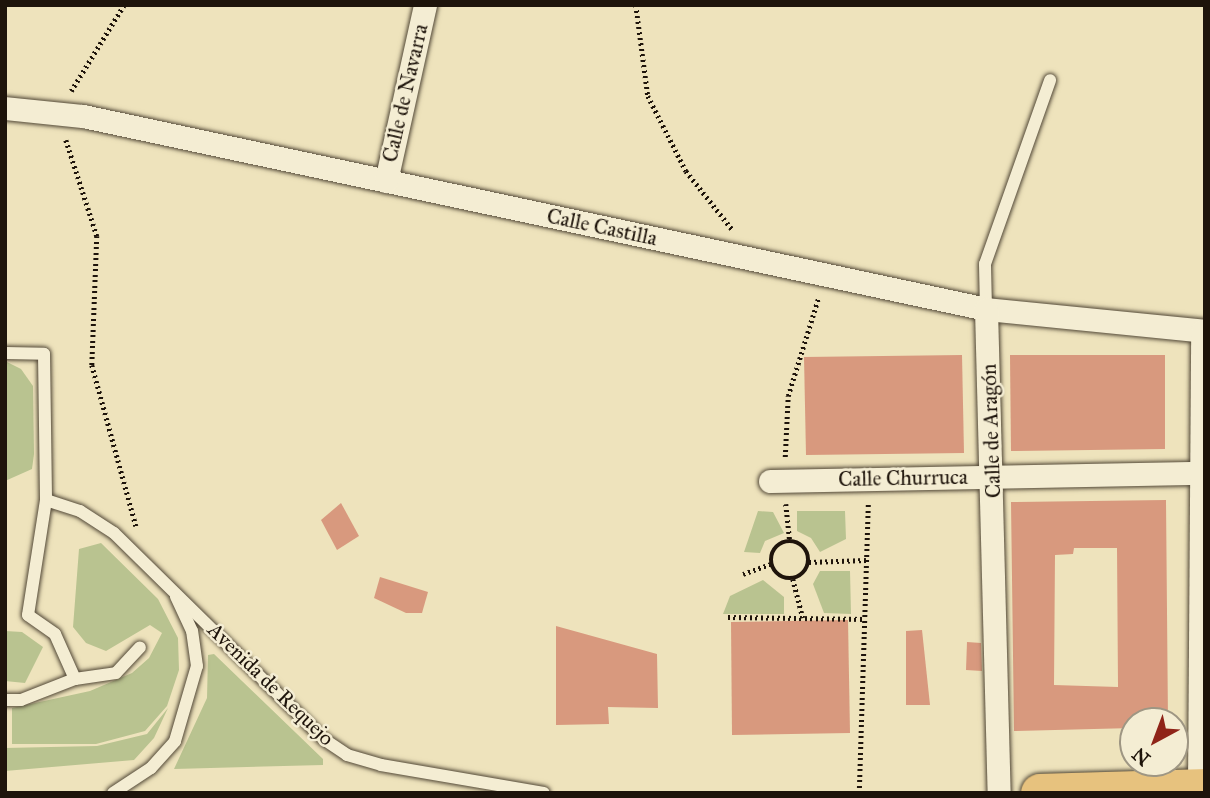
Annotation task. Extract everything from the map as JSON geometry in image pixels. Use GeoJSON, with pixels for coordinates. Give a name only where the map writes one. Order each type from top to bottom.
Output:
{"type":"FeatureCollection","features":[{"type":"Feature","properties":{"kind":"highway"},"geometry":{"type":"LineString","coordinates":[[1040,793],[1202,788]]}},
{"type":"Feature","properties":{"kind":"street","name":"Calle de Navarra"},"geometry":{"type":"LineString","coordinates":[[386,181],[425,5]]}},
{"type":"Feature","properties":{"kind":"street","name":"Calle Castilla"},"geometry":{"type":"LineString","coordinates":[[5,108],[57,113],[985,309],[1203,331]]}},
{"type":"Feature","properties":{"kind":"street","name":"Calle de Aragón"},"geometry":{"type":"LineString","coordinates":[[985,309],[994,476],[999,793]]}},
{"type":"Feature","properties":{"kind":"street"},"geometry":{"type":"LineString","coordinates":[[1202,788],[1203,331]]}},
{"type":"Feature","properties":{"kind":"street","name":"Calle Churruca"},"geometry":{"type":"LineString","coordinates":[[777,481],[1201,473]]}},
{"type":"Feature","properties":{"kind":"lane","name":"Calle de Aragón"},"geometry":{"type":"LineString","coordinates":[[985,309],[985,264],[1050,80]]}},
{"type":"Feature","properties":{"kind":"lane"},"geometry":{"type":"LineString","coordinates":[[5,354],[44,354],[46,500],[28,615],[55,634],[75,679]]}},
{"type":"Feature","properties":{"kind":"lane","name":"Avenida de Requejo"},"geometry":{"type":"LineString","coordinates":[[46,500],[80,510],[134,551],[325,740],[347,755],[544,793]]}},
{"type":"Feature","properties":{"kind":"lane"},"geometry":{"type":"LineString","coordinates":[[113,793],[151,768],[175,741],[186,705],[197,666],[192,631],[173,589]]}},
{"type":"Feature","properties":{"kind":"lane"},"geometry":{"type":"LineString","coordinates":[[5,700],[21,700],[75,679],[116,673],[140,647]]}},
{"type":"Feature","properties":{"kind":"path"},"geometry":{"type":"LineString","coordinates":[[124,5],[57,113],[97,236],[92,365],[131,493],[134,551]]}},
{"type":"Feature","properties":{"kind":"path"},"geometry":{"type":"LineString","coordinates":[[636,5],[648,96],[686,171],[756,260]]}},
{"type":"Feature","properties":{"kind":"path"},"geometry":{"type":"LineString","coordinates":[[790,542],[777,481],[789,396],[825,275]]}},
{"type":"Feature","properties":{"kind":"path"},"geometry":{"type":"LineString","coordinates":[[859,793],[869,479]]}},
{"type":"Feature","properties":{"kind":"path"},"geometry":{"type":"LineString","coordinates":[[790,542],[801,545],[809,562],[804,573],[793,579],[780,577],[771,564],[774,550],[790,542]]}},
{"type":"Feature","properties":{"kind":"path"},"geometry":{"type":"LineString","coordinates":[[809,562],[866,560]]}},
{"type":"Feature","properties":{"kind":"path"},"geometry":{"type":"LineString","coordinates":[[743,574],[771,564]]}},
{"type":"Feature","properties":{"kind":"path"},"geometry":{"type":"LineString","coordinates":[[793,579],[803,618]]}},
{"type":"Feature","properties":{"kind":"path"},"geometry":{"type":"LineString","coordinates":[[727,617],[865,619]]}},
{"type":"Feature","properties":{"kind":"green space"},"geometry":{"type":"Polygon","coordinates":[[[5,361],[21,369],[33,386],[34,454],[32,469],[5,481],[5,361]]]}},
{"type":"Feature","properties":{"kind":"green space"},"geometry":{"type":"Polygon","coordinates":[[[758,511],[773,512],[784,533],[765,541],[760,553],[744,552],[758,511]]]}},
{"type":"Feature","properties":{"kind":"green space"},"geometry":{"type":"Polygon","coordinates":[[[797,511],[845,511],[846,539],[820,552],[811,538],[797,531],[797,511]]]}},
{"type":"Feature","properties":{"kind":"green space"},"geometry":{"type":"Polygon","coordinates":[[[101,543],[158,599],[178,638],[179,670],[167,706],[145,731],[96,744],[12,744],[12,708],[90,691],[132,673],[149,658],[162,633],[150,625],[106,651],[86,643],[73,627],[79,549],[101,543]]]}},
{"type":"Feature","properties":{"kind":"green space"},"geometry":{"type":"Polygon","coordinates":[[[820,571],[850,571],[851,614],[824,613],[813,584],[820,571]]]}},
{"type":"Feature","properties":{"kind":"green space"},"geometry":{"type":"Polygon","coordinates":[[[763,580],[784,597],[784,614],[723,614],[730,596],[763,580]]]}},
{"type":"Feature","properties":{"kind":"green space"},"geometry":{"type":"Polygon","coordinates":[[[5,631],[22,632],[43,647],[25,683],[5,681],[5,631]]]}},
{"type":"Feature","properties":{"kind":"green space"},"geometry":{"type":"Polygon","coordinates":[[[214,654],[323,759],[323,765],[174,769],[207,698],[208,655],[214,654]]]}},
{"type":"Feature","properties":{"kind":"green space"},"geometry":{"type":"Polygon","coordinates":[[[168,708],[154,738],[134,760],[5,771],[5,748],[97,746],[147,734],[168,708]]]}},
{"type":"Feature","properties":{"kind":"building"},"geometry":{"type":"Polygon","coordinates":[[[962,355],[964,453],[806,455],[804,357],[962,355]]]}},
{"type":"Feature","properties":{"kind":"building"},"geometry":{"type":"Polygon","coordinates":[[[1010,355],[1165,355],[1165,449],[1011,451],[1010,355]]]}},
{"type":"Feature","properties":{"kind":"building"},"geometry":{"type":"Polygon","coordinates":[[[1166,500],[1168,707],[1119,707],[1119,728],[1014,731],[1011,502],[1166,500]],[[1074,548],[1073,554],[1055,555],[1054,685],[1118,687],[1117,548],[1074,548]]]}},
{"type":"Feature","properties":{"kind":"building"},"geometry":{"type":"Polygon","coordinates":[[[341,503],[359,536],[337,550],[321,520],[341,503]]]}},
{"type":"Feature","properties":{"kind":"building"},"geometry":{"type":"Polygon","coordinates":[[[380,577],[428,592],[422,613],[406,613],[374,598],[380,577]]]}},
{"type":"Feature","properties":{"kind":"building"},"geometry":{"type":"Polygon","coordinates":[[[848,620],[850,733],[732,735],[731,622],[848,620]]]}},
{"type":"Feature","properties":{"kind":"building"},"geometry":{"type":"Polygon","coordinates":[[[556,626],[657,654],[658,708],[608,707],[609,724],[556,725],[556,626]]]}},
{"type":"Feature","properties":{"kind":"building"},"geometry":{"type":"Polygon","coordinates":[[[922,630],[930,705],[906,705],[906,631],[922,630]]]}},
{"type":"Feature","properties":{"kind":"building"},"geometry":{"type":"Polygon","coordinates":[[[967,642],[981,643],[982,671],[966,670],[967,642]]]}}]}
